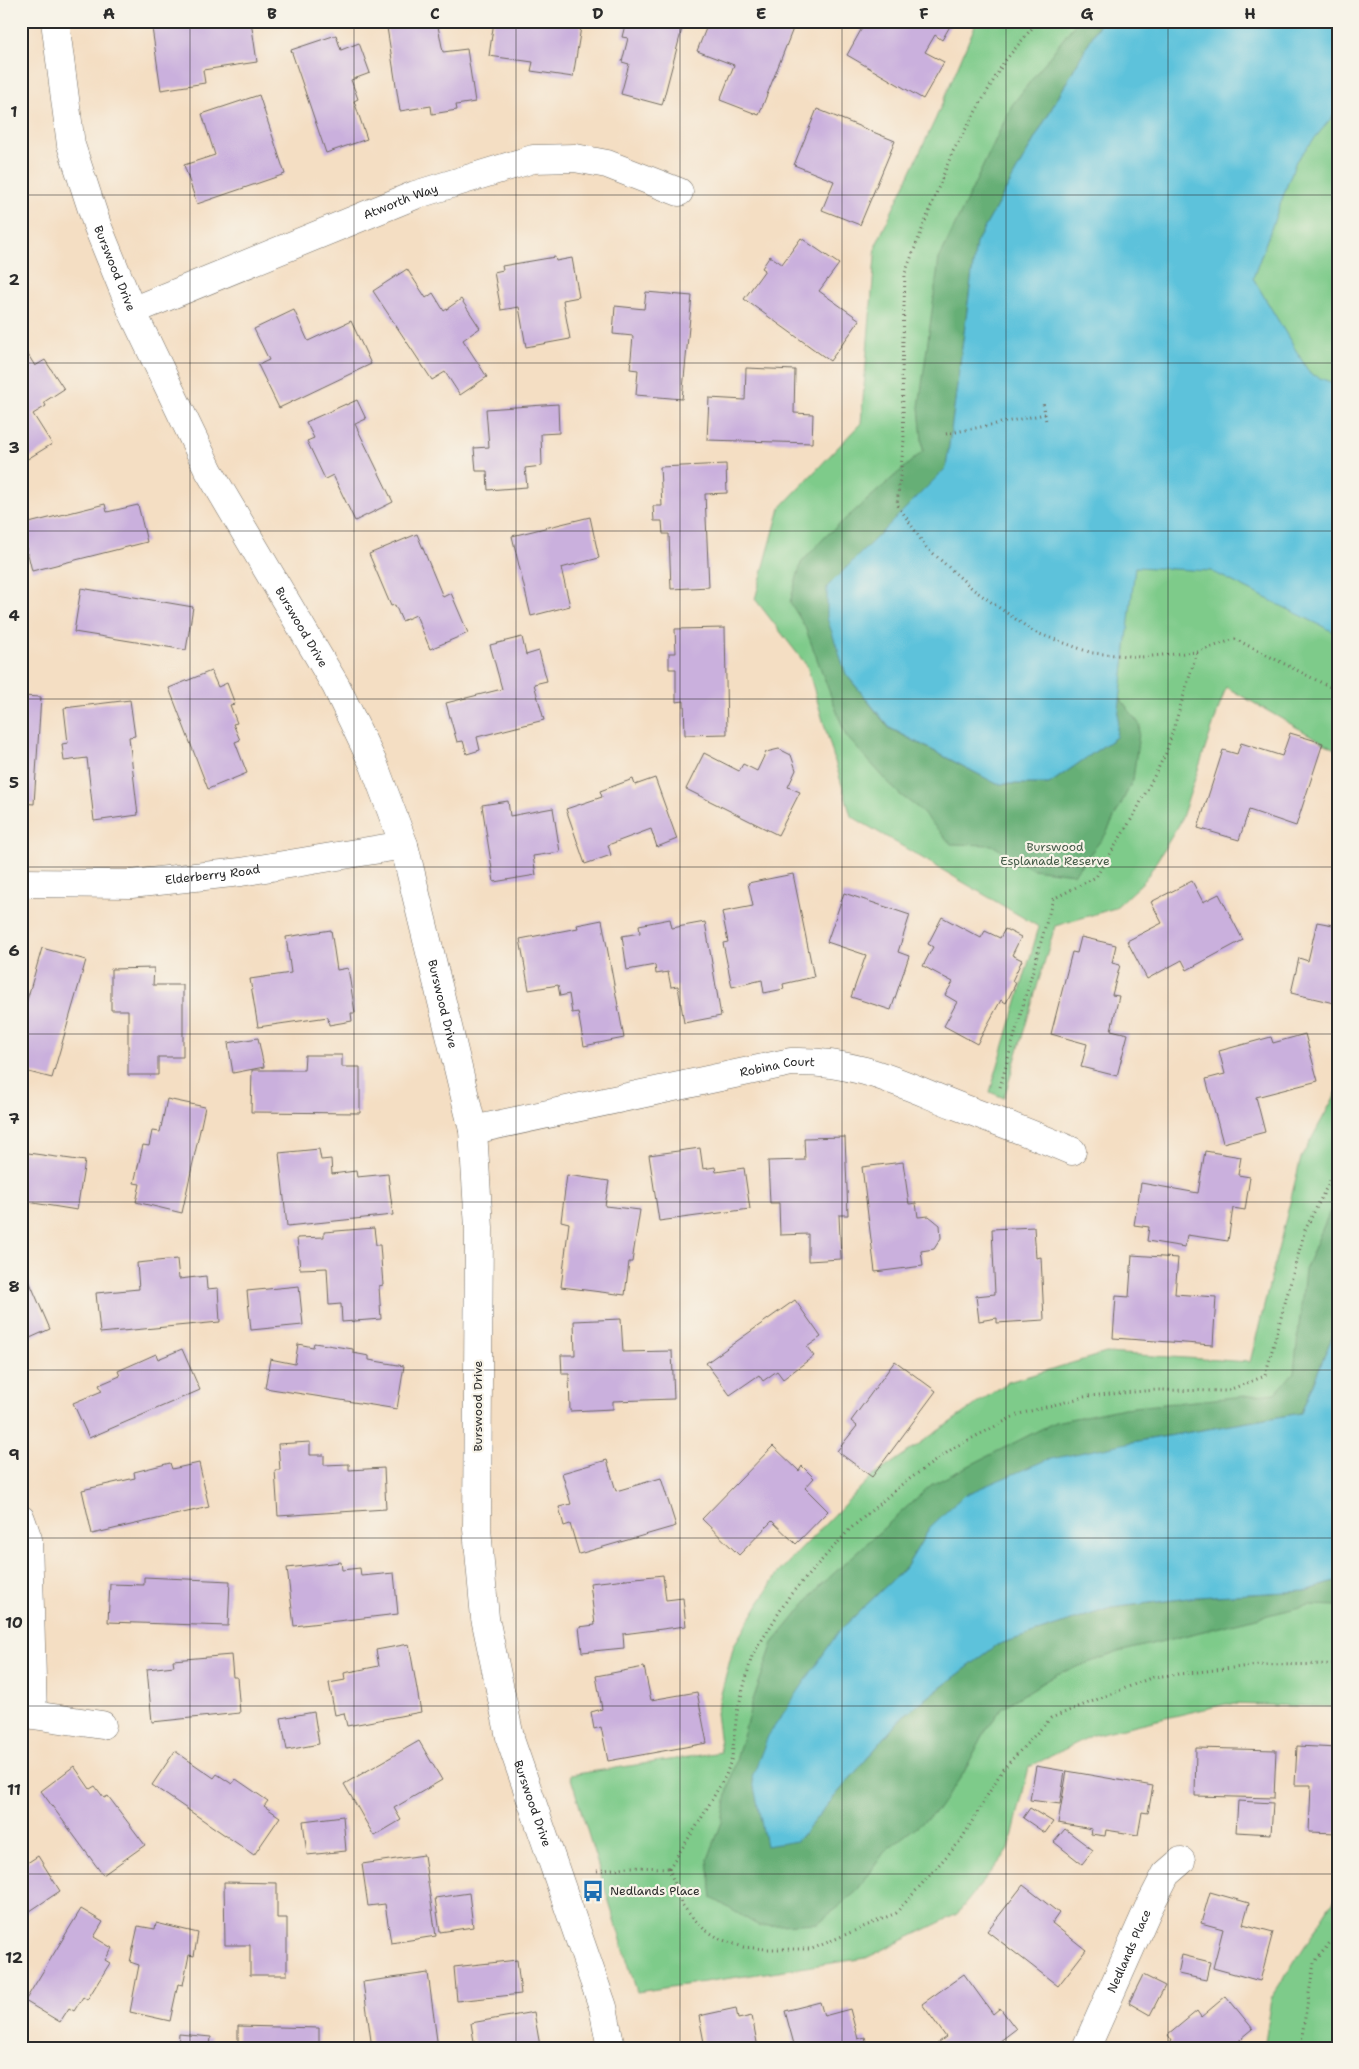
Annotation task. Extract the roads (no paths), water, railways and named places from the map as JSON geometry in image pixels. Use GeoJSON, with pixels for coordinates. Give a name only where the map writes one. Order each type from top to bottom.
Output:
{"type":"FeatureCollection","features":[{"type":"Feature","properties":{"kind":"street","name":"Burswood Drive"},"geometry":{"type":"LineString","coordinates":[[55,21],[71,145],[97,226],[132,311],[209,471],[336,686],[374,765],[404,845],[474,1130],[479,1228],[477,1529],[484,1618],[511,1742],[603,2007],[611,2048]]}},
{"type":"Feature","properties":{"kind":"street","name":"Atworth Way"},"geometry":{"type":"LineString","coordinates":[[132,311],[415,195],[532,159],[575,158],[607,164],[679,192]]}},
{"type":"Feature","properties":{"kind":"street","name":"Elderberry Road"},"geometry":{"type":"LineString","coordinates":[[21,883],[131,884],[241,872],[404,845]]}},
{"type":"Feature","properties":{"kind":"street","name":"Robina Court"},"geometry":{"type":"LineString","coordinates":[[474,1130],[791,1062],[815,1061],[866,1070],[1072,1151]]}},
{"type":"Feature","properties":{"kind":"street"},"geometry":{"type":"LineString","coordinates":[[21,1519],[28,1539],[27,1718],[102,1725]]}},
{"type":"Feature","properties":{"kind":"street","name":"Nedlands Place"},"geometry":{"type":"LineString","coordinates":[[1086,2048],[1148,1909],[1166,1874],[1181,1861]]}},
{"type":"Feature","properties":{"kind":"water"},"geometry":{"type":"Polygon","coordinates":[[[1101,21],[1338,21],[1338,110],[1296,161],[1253,278],[1310,374],[1338,385],[1338,634],[1211,571],[1135,567],[1116,737],[1049,784],[997,784],[890,728],[846,674],[827,618],[827,587],[946,468],[976,243],[1101,21]]]}},
{"type":"Feature","properties":{"kind":"water"},"geometry":{"type":"Polygon","coordinates":[[[1338,1323],[1338,1581],[1305,1591],[1196,1597],[1111,1608],[997,1645],[903,1716],[797,1841],[766,1846],[752,1777],[768,1736],[839,1631],[907,1566],[930,1527],[964,1495],[1046,1460],[1127,1443],[1301,1413],[1338,1323]]]}},
{"type":"Feature","properties":{"kind":"place","name":"Nedlands Place"},"geometry":{"type":"Point","coordinates":[593,1891]}},
{"type":"Feature","properties":{"kind":"park label","name":"Burswood Esplanade Reserve"},"geometry":{"type":"Point","coordinates":[1055,854]}}]}
